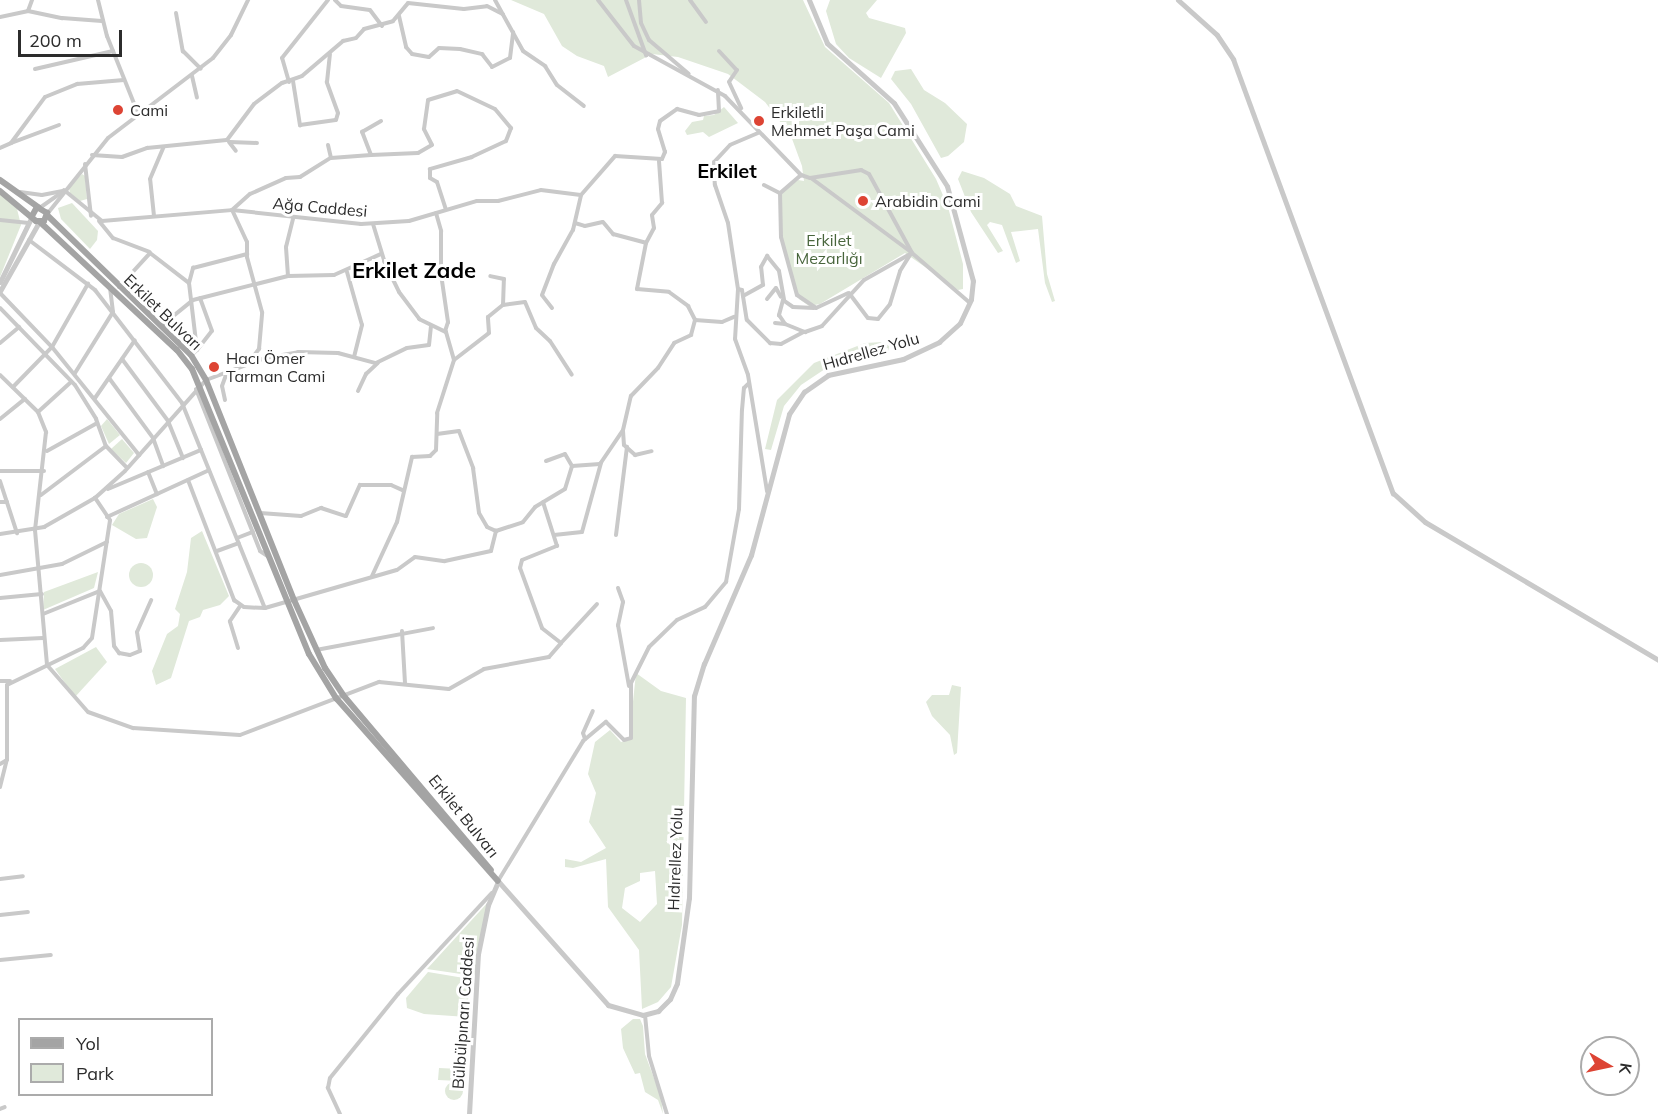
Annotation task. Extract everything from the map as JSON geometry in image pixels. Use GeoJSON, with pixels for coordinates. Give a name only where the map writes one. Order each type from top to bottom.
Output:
{"type":"FeatureCollection","features":[{"type":"Feature","properties":{"kind":"main road"},"geometry":{"type":"LineString","coordinates":[[0,180],[40,207],[32,216],[0,191]]}},
{"type":"Feature","properties":{"kind":"main road","name":"Erkilet Bulvarı"},"geometry":{"type":"LineString","coordinates":[[40,207],[119,288],[194,353],[260,513],[309,654],[336,698],[498,881]]}},
{"type":"Feature","properties":{"kind":"main road"},"geometry":{"type":"LineString","coordinates":[[39,222],[47,214]]}},
{"type":"Feature","properties":{"kind":"main road","name":"Erkilet Bulvarı"},"geometry":{"type":"LineString","coordinates":[[32,216],[177,350],[198,388],[290,601],[343,695],[498,881]]}},
{"type":"Feature","properties":{"kind":"street"},"geometry":{"type":"LineString","coordinates":[[28,11],[32,0]]}},
{"type":"Feature","properties":{"kind":"street"},"geometry":{"type":"LineString","coordinates":[[98,0],[102,21],[139,116]]}},
{"type":"Feature","properties":{"kind":"street"},"geometry":{"type":"LineString","coordinates":[[47,214],[85,163],[113,133],[201,69],[227,41],[248,0]]}},
{"type":"Feature","properties":{"kind":"street"},"geometry":{"type":"LineString","coordinates":[[328,0],[282,58],[291,81],[300,125],[336,120],[338,113],[327,82],[330,53]]}},
{"type":"Feature","properties":{"kind":"street"},"geometry":{"type":"LineString","coordinates":[[335,0],[341,6],[367,8],[382,26]]}},
{"type":"Feature","properties":{"kind":"street"},"geometry":{"type":"LineString","coordinates":[[495,0],[524,51],[544,66],[557,85],[584,106]]}},
{"type":"Feature","properties":{"kind":"street"},"geometry":{"type":"LineString","coordinates":[[598,0],[625,38],[646,56],[718,90],[741,110],[758,133],[801,174],[810,178],[912,253],[970,303]]}},
{"type":"Feature","properties":{"kind":"street"},"geometry":{"type":"LineString","coordinates":[[626,0],[646,56]]}},
{"type":"Feature","properties":{"kind":"street"},"geometry":{"type":"LineString","coordinates":[[639,0],[641,23],[649,40],[692,77]]}},
{"type":"Feature","properties":{"kind":"street"},"geometry":{"type":"LineString","coordinates":[[690,0],[706,22]]}},
{"type":"Feature","properties":{"kind":"street","name":"Hıdrellez Yolu"},"geometry":{"type":"LineString","coordinates":[[768,496],[786,422],[808,389],[837,371],[903,358],[929,348],[953,331],[970,303],[973,281],[947,186],[894,103],[827,43],[809,0]]}},
{"type":"Feature","properties":{"kind":"street"},"geometry":{"type":"LineString","coordinates":[[1178,0],[1217,35],[1233,59],[1393,493],[1425,522],[1658,660]]}},
{"type":"Feature","properties":{"kind":"street"},"geometry":{"type":"LineString","coordinates":[[229,141],[249,108],[291,81],[343,41],[356,38],[362,29],[382,26],[399,16],[409,2],[464,9],[487,6],[503,14]]}},
{"type":"Feature","properties":{"kind":"street"},"geometry":{"type":"LineString","coordinates":[[0,17],[28,11],[63,18],[102,21]]}},
{"type":"Feature","properties":{"kind":"street"},"geometry":{"type":"LineString","coordinates":[[176,13],[183,51],[201,69]]}},
{"type":"Feature","properties":{"kind":"street"},"geometry":{"type":"LineString","coordinates":[[399,16],[406,47],[412,54],[429,57],[439,48],[460,49],[482,54],[492,67],[510,56],[513,32]]}},
{"type":"Feature","properties":{"kind":"street"},"geometry":{"type":"LineString","coordinates":[[35,69],[113,51]]}},
{"type":"Feature","properties":{"kind":"street"},"geometry":{"type":"LineString","coordinates":[[718,51],[737,70],[729,82],[741,110]]}},
{"type":"Feature","properties":{"kind":"street"},"geometry":{"type":"LineString","coordinates":[[192,76],[197,97]]}},
{"type":"Feature","properties":{"kind":"street"},"geometry":{"type":"LineString","coordinates":[[11,143],[45,97],[77,84],[124,80]]}},
{"type":"Feature","properties":{"kind":"street"},"geometry":{"type":"LineString","coordinates":[[554,535],[582,532],[601,462],[623,430],[631,396],[658,368],[674,343],[691,334],[695,320],[688,306],[673,299],[669,292],[636,289],[646,243],[654,228],[652,215],[662,203],[659,160],[665,154],[657,128],[660,121],[675,110],[703,115],[719,111],[718,90]]}},
{"type":"Feature","properties":{"kind":"street"},"geometry":{"type":"LineString","coordinates":[[248,364],[259,350],[262,331],[255,284],[247,254],[248,242],[232,210],[237,202],[286,178],[300,177],[332,158],[418,153],[432,145],[424,129],[428,100],[457,92],[495,109],[511,128],[506,141],[429,171],[446,210]]}},
{"type":"Feature","properties":{"kind":"street"},"geometry":{"type":"LineString","coordinates":[[371,155],[362,132],[381,121]]}},
{"type":"Feature","properties":{"kind":"street"},"geometry":{"type":"LineString","coordinates":[[0,148],[59,125]]}},
{"type":"Feature","properties":{"kind":"street"},"geometry":{"type":"LineString","coordinates":[[758,133],[730,145],[714,162],[715,185],[728,223],[738,289],[734,317],[737,350],[749,383],[768,496]]}},
{"type":"Feature","properties":{"kind":"street"},"geometry":{"type":"LineString","coordinates":[[229,141],[236,150]]}},
{"type":"Feature","properties":{"kind":"street"},"geometry":{"type":"LineString","coordinates":[[92,155],[124,157],[147,148],[229,141],[257,143]]}},
{"type":"Feature","properties":{"kind":"street"},"geometry":{"type":"LineString","coordinates":[[328,145],[332,158]]}},
{"type":"Feature","properties":{"kind":"street"},"geometry":{"type":"LineString","coordinates":[[154,216],[150,179],[163,148]]}},
{"type":"Feature","properties":{"kind":"street"},"geometry":{"type":"LineString","coordinates":[[552,308],[542,295],[575,223],[582,195],[615,156],[659,160]]}},
{"type":"Feature","properties":{"kind":"street"},"geometry":{"type":"LineString","coordinates":[[85,163],[91,216]]}},
{"type":"Feature","properties":{"kind":"street"},"geometry":{"type":"LineString","coordinates":[[810,178],[867,172],[912,253]]}},
{"type":"Feature","properties":{"kind":"street"},"geometry":{"type":"LineString","coordinates":[[801,174],[780,193],[781,237],[796,292],[814,308]]}},
{"type":"Feature","properties":{"kind":"street"},"geometry":{"type":"LineString","coordinates":[[764,185],[780,193]]}},
{"type":"Feature","properties":{"kind":"street"},"geometry":{"type":"LineString","coordinates":[[18,191],[42,195],[64,190]]}},
{"type":"Feature","properties":{"kind":"street"},"geometry":{"type":"LineString","coordinates":[[40,207],[64,190]]}},
{"type":"Feature","properties":{"kind":"street"},"geometry":{"type":"LineString","coordinates":[[64,190],[91,216],[99,220],[113,238],[150,253],[189,283]]}},
{"type":"Feature","properties":{"kind":"street","name":"Ağa Caddesi"},"geometry":{"type":"LineString","coordinates":[[99,220],[232,210],[293,218],[373,224],[409,221],[446,210],[541,190],[582,195]]}},
{"type":"Feature","properties":{"kind":"street"},"geometry":{"type":"LineString","coordinates":[[436,213],[441,231],[441,274],[448,322],[445,331],[454,360]]}},
{"type":"Feature","properties":{"kind":"street"},"geometry":{"type":"LineString","coordinates":[[0,282],[32,216]]}},
{"type":"Feature","properties":{"kind":"street"},"geometry":{"type":"LineString","coordinates":[[288,276],[286,247],[293,218]]}},
{"type":"Feature","properties":{"kind":"street"},"geometry":{"type":"LineString","coordinates":[[0,220],[29,223]]}},
{"type":"Feature","properties":{"kind":"street"},"geometry":{"type":"LineString","coordinates":[[39,222],[0,292],[75,373],[139,455]]}},
{"type":"Feature","properties":{"kind":"street"},"geometry":{"type":"LineString","coordinates":[[575,223],[585,226],[603,222],[613,234],[646,243]]}},
{"type":"Feature","properties":{"kind":"street"},"geometry":{"type":"LineString","coordinates":[[373,224],[381,254],[404,299],[419,319],[445,331]]}},
{"type":"Feature","properties":{"kind":"street"},"geometry":{"type":"LineString","coordinates":[[29,240],[88,284],[113,312],[182,403],[265,608]]}},
{"type":"Feature","properties":{"kind":"street"},"geometry":{"type":"LineString","coordinates":[[119,288],[150,253]]}},
{"type":"Feature","properties":{"kind":"street"},"geometry":{"type":"LineString","coordinates":[[849,293],[868,318],[878,319],[890,304],[900,271],[912,253]]}},
{"type":"Feature","properties":{"kind":"street"},"geometry":{"type":"LineString","coordinates":[[767,299],[777,288],[783,300],[793,307],[814,308],[849,293],[912,253]]}},
{"type":"Feature","properties":{"kind":"street"},"geometry":{"type":"LineString","coordinates":[[194,353],[193,300],[189,283],[193,268],[247,254]]}},
{"type":"Feature","properties":{"kind":"street"},"geometry":{"type":"LineString","coordinates":[[161,326],[170,316],[193,300],[288,276],[310,278],[347,272],[381,254]]}},
{"type":"Feature","properties":{"kind":"street"},"geometry":{"type":"LineString","coordinates":[[742,297],[763,285],[761,267],[767,256],[779,271],[783,300],[778,315],[785,324]]}},
{"type":"Feature","properties":{"kind":"street"},"geometry":{"type":"LineString","coordinates":[[347,272],[362,325],[354,356]]}},
{"type":"Feature","properties":{"kind":"street"},"geometry":{"type":"LineString","coordinates":[[490,276],[504,279],[503,305]]}},
{"type":"Feature","properties":{"kind":"street"},"geometry":{"type":"LineString","coordinates":[[129,278],[170,316]]}},
{"type":"Feature","properties":{"kind":"street"},"geometry":{"type":"LineString","coordinates":[[13,387],[52,347],[88,284]]}},
{"type":"Feature","properties":{"kind":"street"},"geometry":{"type":"LineString","coordinates":[[75,373],[113,312],[107,285]]}},
{"type":"Feature","properties":{"kind":"street"},"geometry":{"type":"LineString","coordinates":[[738,289],[742,290],[747,320],[770,343],[781,344],[829,322],[849,293]]}},
{"type":"Feature","properties":{"kind":"street"},"geometry":{"type":"LineString","coordinates":[[194,353],[212,331],[200,298]]}},
{"type":"Feature","properties":{"kind":"street"},"geometry":{"type":"LineString","coordinates":[[372,577],[395,528],[402,490],[412,457],[433,454],[443,385],[454,360],[489,333],[488,317],[503,305],[525,302],[536,328],[550,341],[572,375]]}},
{"type":"Feature","properties":{"kind":"street"},"geometry":{"type":"LineString","coordinates":[[0,308],[71,381],[97,423],[106,446],[127,468]]}},
{"type":"Feature","properties":{"kind":"street"},"geometry":{"type":"LineString","coordinates":[[695,320],[722,322],[734,317]]}},
{"type":"Feature","properties":{"kind":"street"},"geometry":{"type":"LineString","coordinates":[[775,322],[805,332]]}},
{"type":"Feature","properties":{"kind":"street"},"geometry":{"type":"LineString","coordinates":[[358,391],[366,374],[378,363],[405,349],[429,345],[431,326]]}},
{"type":"Feature","properties":{"kind":"street"},"geometry":{"type":"LineString","coordinates":[[0,343],[19,327]]}},
{"type":"Feature","properties":{"kind":"street"},"geometry":{"type":"LineString","coordinates":[[85,401],[93,397],[109,378],[135,340]]}},
{"type":"Feature","properties":{"kind":"street"},"geometry":{"type":"LineString","coordinates":[[0,534],[35,530],[95,498],[127,468],[182,403],[206,381],[248,364],[298,352],[354,356],[378,363]]}},
{"type":"Feature","properties":{"kind":"street"},"geometry":{"type":"LineString","coordinates":[[122,359],[168,421],[183,458]]}},
{"type":"Feature","properties":{"kind":"street"},"geometry":{"type":"LineString","coordinates":[[225,400],[222,386],[227,372]]}},
{"type":"Feature","properties":{"kind":"street"},"geometry":{"type":"LineString","coordinates":[[0,375],[38,412],[46,432],[44,471],[35,530],[47,665],[91,714],[148,731],[243,735],[379,682],[405,682],[453,688],[484,669],[549,657],[597,604]]}},
{"type":"Feature","properties":{"kind":"street"},"geometry":{"type":"LineString","coordinates":[[109,378],[153,438],[164,466]]}},
{"type":"Feature","properties":{"kind":"street"},"geometry":{"type":"LineString","coordinates":[[38,412],[71,381]]}},
{"type":"Feature","properties":{"kind":"street"},"geometry":{"type":"LineString","coordinates":[[630,692],[635,671],[652,643],[680,618],[705,607],[728,578],[739,509],[741,410],[744,388],[749,383]]}},
{"type":"Feature","properties":{"kind":"street"},"geometry":{"type":"LineString","coordinates":[[198,388],[260,551],[270,557]]}},
{"type":"Feature","properties":{"kind":"street"},"geometry":{"type":"LineString","coordinates":[[0,419],[25,399]]}},
{"type":"Feature","properties":{"kind":"street"},"geometry":{"type":"LineString","coordinates":[[46,451],[97,423]]}},
{"type":"Feature","properties":{"kind":"street"},"geometry":{"type":"LineString","coordinates":[[616,535],[627,447],[623,430]]}},
{"type":"Feature","properties":{"kind":"street"},"geometry":{"type":"LineString","coordinates":[[436,434],[459,431],[473,468],[480,517],[496,531]]}},
{"type":"Feature","properties":{"kind":"street"},"geometry":{"type":"LineString","coordinates":[[40,495],[106,446]]}},
{"type":"Feature","properties":{"kind":"street"},"geometry":{"type":"LineString","coordinates":[[627,447],[635,455],[652,451]]}},
{"type":"Feature","properties":{"kind":"street"},"geometry":{"type":"LineString","coordinates":[[103,491],[201,450]]}},
{"type":"Feature","properties":{"kind":"street"},"geometry":{"type":"LineString","coordinates":[[496,531],[523,522],[543,502],[565,489],[572,466],[565,453],[546,461]]}},
{"type":"Feature","properties":{"kind":"street"},"geometry":{"type":"LineString","coordinates":[[572,466],[595,466],[601,462]]}},
{"type":"Feature","properties":{"kind":"street"},"geometry":{"type":"LineString","coordinates":[[107,517],[209,470]]}},
{"type":"Feature","properties":{"kind":"street"},"geometry":{"type":"LineString","coordinates":[[0,471],[44,471]]}},
{"type":"Feature","properties":{"kind":"street"},"geometry":{"type":"LineString","coordinates":[[148,472],[157,494]]}},
{"type":"Feature","properties":{"kind":"street"},"geometry":{"type":"LineString","coordinates":[[0,480],[16,533]]}},
{"type":"Feature","properties":{"kind":"street"},"geometry":{"type":"LineString","coordinates":[[188,480],[240,606]]}},
{"type":"Feature","properties":{"kind":"street"},"geometry":{"type":"LineString","coordinates":[[260,513],[301,516],[321,508],[346,516],[360,485],[391,485],[402,490]]}},
{"type":"Feature","properties":{"kind":"street","name":"Hıdırellez Yolu"},"geometry":{"type":"LineString","coordinates":[[645,1015],[660,1010],[670,999],[681,960],[689,898],[691,727],[696,686],[748,564],[768,496]]}},
{"type":"Feature","properties":{"kind":"street"},"geometry":{"type":"LineString","coordinates":[[0,681],[10,681],[47,665],[88,643],[108,542],[107,517],[95,498]]}},
{"type":"Feature","properties":{"kind":"street"},"geometry":{"type":"LineString","coordinates":[[0,502],[7,502]]}},
{"type":"Feature","properties":{"kind":"street"},"geometry":{"type":"LineString","coordinates":[[543,502],[554,535],[555,548],[522,560],[520,568],[542,628],[561,643]]}},
{"type":"Feature","properties":{"kind":"street"},"geometry":{"type":"LineString","coordinates":[[240,606],[265,608],[290,601],[398,570],[415,557],[445,561],[490,551],[496,531]]}},
{"type":"Feature","properties":{"kind":"street"},"geometry":{"type":"LineString","coordinates":[[217,551],[253,532]]}},
{"type":"Feature","properties":{"kind":"street"},"geometry":{"type":"LineString","coordinates":[[0,575],[40,570],[108,542]]}},
{"type":"Feature","properties":{"kind":"street"},"geometry":{"type":"LineString","coordinates":[[618,588],[622,602],[618,625],[630,692],[630,739],[619,737],[606,722],[585,739],[498,881],[603,1000],[625,1012],[645,1015],[649,1056],[667,1114]]}},
{"type":"Feature","properties":{"kind":"street"},"geometry":{"type":"LineString","coordinates":[[100,591],[111,611],[113,644],[123,655],[140,651],[136,632],[151,600]]}},
{"type":"Feature","properties":{"kind":"street"},"geometry":{"type":"LineString","coordinates":[[43,614],[100,591]]}},
{"type":"Feature","properties":{"kind":"street"},"geometry":{"type":"LineString","coordinates":[[0,598],[42,594]]}},
{"type":"Feature","properties":{"kind":"street"},"geometry":{"type":"LineString","coordinates":[[238,648],[230,623],[240,606]]}},
{"type":"Feature","properties":{"kind":"street"},"geometry":{"type":"LineString","coordinates":[[316,650],[402,631],[433,628]]}},
{"type":"Feature","properties":{"kind":"street"},"geometry":{"type":"LineString","coordinates":[[402,631],[405,682]]}},
{"type":"Feature","properties":{"kind":"street"},"geometry":{"type":"LineString","coordinates":[[0,640],[43,638]]}},
{"type":"Feature","properties":{"kind":"street"},"geometry":{"type":"LineString","coordinates":[[0,787],[7,759],[4,694],[10,681]]}},
{"type":"Feature","properties":{"kind":"street"},"geometry":{"type":"LineString","coordinates":[[585,739],[584,733],[593,711]]}},
{"type":"Feature","properties":{"kind":"street"},"geometry":{"type":"LineString","coordinates":[[0,765],[7,759]]}},
{"type":"Feature","properties":{"kind":"street"},"geometry":{"type":"LineString","coordinates":[[0,879],[23,876]]}},
{"type":"Feature","properties":{"kind":"street","name":"Bülbülpınarı Caddesi"},"geometry":{"type":"LineString","coordinates":[[469,1114],[477,964],[492,893],[498,881]]}},
{"type":"Feature","properties":{"kind":"street"},"geometry":{"type":"LineString","coordinates":[[340,1114],[328,1088],[330,1078],[398,994],[492,893]]}},
{"type":"Feature","properties":{"kind":"street"},"geometry":{"type":"LineString","coordinates":[[0,915],[28,912]]}},
{"type":"Feature","properties":{"kind":"street"},"geometry":{"type":"LineString","coordinates":[[0,960],[51,955]]}},
{"type":"Feature","properties":{"kind":"green space","name":"Erkilet Mezarlığı"},"geometry":{"type":"Polygon","coordinates":[[[511,0],[803,0],[825,47],[889,103],[936,179],[948,207],[963,264],[963,289],[958,290],[905,253],[820,304],[809,306],[799,299],[781,241],[781,193],[798,180],[804,181],[802,166],[791,136],[765,102],[728,74],[678,57],[652,54],[608,77],[604,66],[577,56],[562,46],[544,14],[511,0]]]}},
{"type":"Feature","properties":{"kind":"green space"},"geometry":{"type":"Polygon","coordinates":[[[830,0],[877,0],[866,13],[869,18],[905,28],[906,33],[881,78],[849,58],[836,44],[826,11],[830,0]]]}},
{"type":"Feature","properties":{"kind":"green space"},"geometry":{"type":"Polygon","coordinates":[[[911,69],[924,90],[945,103],[967,124],[964,142],[948,156],[941,158],[911,104],[891,79],[895,71],[911,69]]]}},
{"type":"Feature","properties":{"kind":"green space"},"geometry":{"type":"Polygon","coordinates":[[[724,107],[738,123],[709,137],[703,132],[687,135],[685,131],[692,122],[703,120],[704,116],[714,115],[724,107]]]}},
{"type":"Feature","properties":{"kind":"green space"},"geometry":{"type":"Polygon","coordinates":[[[962,171],[984,178],[1010,194],[1016,206],[1042,216],[1047,274],[1055,301],[1052,302],[1045,283],[1038,229],[1011,232],[1020,261],[1016,263],[1002,225],[990,222],[987,225],[1003,251],[998,253],[971,212],[958,179],[962,171]]]}},
{"type":"Feature","properties":{"kind":"green space"},"geometry":{"type":"Polygon","coordinates":[[[82,174],[85,176],[87,199],[80,201],[70,193],[69,188],[82,174]]]}},
{"type":"Feature","properties":{"kind":"green space"},"geometry":{"type":"Polygon","coordinates":[[[0,194],[17,209],[21,225],[0,277],[0,194]]]}},
{"type":"Feature","properties":{"kind":"green space"},"geometry":{"type":"Polygon","coordinates":[[[72,203],[98,231],[97,240],[90,249],[61,219],[58,208],[72,203]]]}},
{"type":"Feature","properties":{"kind":"green space"},"geometry":{"type":"Polygon","coordinates":[[[883,342],[889,346],[889,354],[828,367],[801,385],[784,406],[771,450],[765,449],[777,400],[814,363],[865,343],[883,342]]]}},
{"type":"Feature","properties":{"kind":"green space"},"geometry":{"type":"Polygon","coordinates":[[[107,419],[120,435],[109,444],[101,426],[107,419]]]}},
{"type":"Feature","properties":{"kind":"green space"},"geometry":{"type":"Polygon","coordinates":[[[122,439],[134,453],[126,463],[111,449],[122,439]]]}},
{"type":"Feature","properties":{"kind":"green space"},"geometry":{"type":"Polygon","coordinates":[[[153,499],[157,507],[147,538],[136,539],[112,525],[119,514],[153,499]]]}},
{"type":"Feature","properties":{"kind":"green space"},"geometry":{"type":"Polygon","coordinates":[[[202,531],[229,596],[220,605],[203,610],[200,617],[189,621],[171,678],[156,685],[152,671],[167,634],[178,626],[180,614],[175,609],[187,572],[191,538],[202,531]]]}},
{"type":"Feature","properties":{"kind":"green space"},"geometry":{"type":"Polygon","coordinates":[[[141,563],[146,564],[152,570],[152,580],[146,586],[141,587],[136,586],[130,580],[129,575],[130,570],[136,564],[141,563]]]}},
{"type":"Feature","properties":{"kind":"green space"},"geometry":{"type":"Polygon","coordinates":[[[98,572],[94,588],[43,610],[44,592],[98,572]]]}},
{"type":"Feature","properties":{"kind":"green space"},"geometry":{"type":"Polygon","coordinates":[[[96,647],[107,662],[75,697],[55,669],[96,647]]]}},
{"type":"Feature","properties":{"kind":"green space"},"geometry":{"type":"Polygon","coordinates":[[[636,673],[661,691],[686,698],[682,925],[671,987],[658,1002],[642,1009],[639,950],[608,907],[606,859],[573,868],[565,867],[565,859],[581,862],[606,848],[589,822],[596,793],[588,774],[595,742],[610,730],[621,742],[629,740],[636,673]],[[655,871],[640,873],[640,881],[625,888],[622,908],[640,922],[657,904],[655,871]]]}},
{"type":"Feature","properties":{"kind":"green space"},"geometry":{"type":"Polygon","coordinates":[[[952,685],[961,687],[957,753],[954,755],[950,735],[932,716],[926,702],[932,695],[949,695],[952,685]]]}},
{"type":"Feature","properties":{"kind":"green space"},"geometry":{"type":"Polygon","coordinates":[[[490,900],[477,969],[470,983],[461,974],[427,969],[490,900]]]}},
{"type":"Feature","properties":{"kind":"green space"},"geometry":{"type":"Polygon","coordinates":[[[428,972],[464,978],[469,985],[467,1017],[424,1014],[407,1008],[406,998],[428,972]]]}},
{"type":"Feature","properties":{"kind":"green space"},"geometry":{"type":"Polygon","coordinates":[[[633,1019],[640,1019],[643,1026],[645,1054],[661,1097],[663,1114],[658,1100],[645,1092],[640,1073],[635,1074],[623,1048],[621,1029],[633,1019]]]}},
{"type":"Feature","properties":{"kind":"green space"},"geometry":{"type":"Polygon","coordinates":[[[439,1068],[460,1069],[459,1081],[438,1080],[439,1068]]]}},
{"type":"Feature","properties":{"kind":"green space"},"geometry":{"type":"Polygon","coordinates":[[[454,1082],[460,1085],[463,1091],[460,1097],[454,1100],[448,1097],[445,1091],[448,1085],[454,1082]]]}},
{"type":"Feature","properties":{"kind":"place","name":"Cami"},"geometry":{"type":"Point","coordinates":[118,110]}},
{"type":"Feature","properties":{"kind":"place","name":"Erkiletli Mehmet Paşa Cami"},"geometry":{"type":"Point","coordinates":[759,121]}},
{"type":"Feature","properties":{"kind":"place","name":"Arabidin Cami"},"geometry":{"type":"Point","coordinates":[863,201]}},
{"type":"Feature","properties":{"kind":"place","name":"Hacı Ömer Tarman Cami"},"geometry":{"type":"Point","coordinates":[214,367]}},
{"type":"Feature","properties":{"kind":"district","name":"Erkilet"},"geometry":{"type":"Point","coordinates":[727,170]}},
{"type":"Feature","properties":{"kind":"district","name":"Erkilet Zade"},"geometry":{"type":"Point","coordinates":[414,271]}}]}
